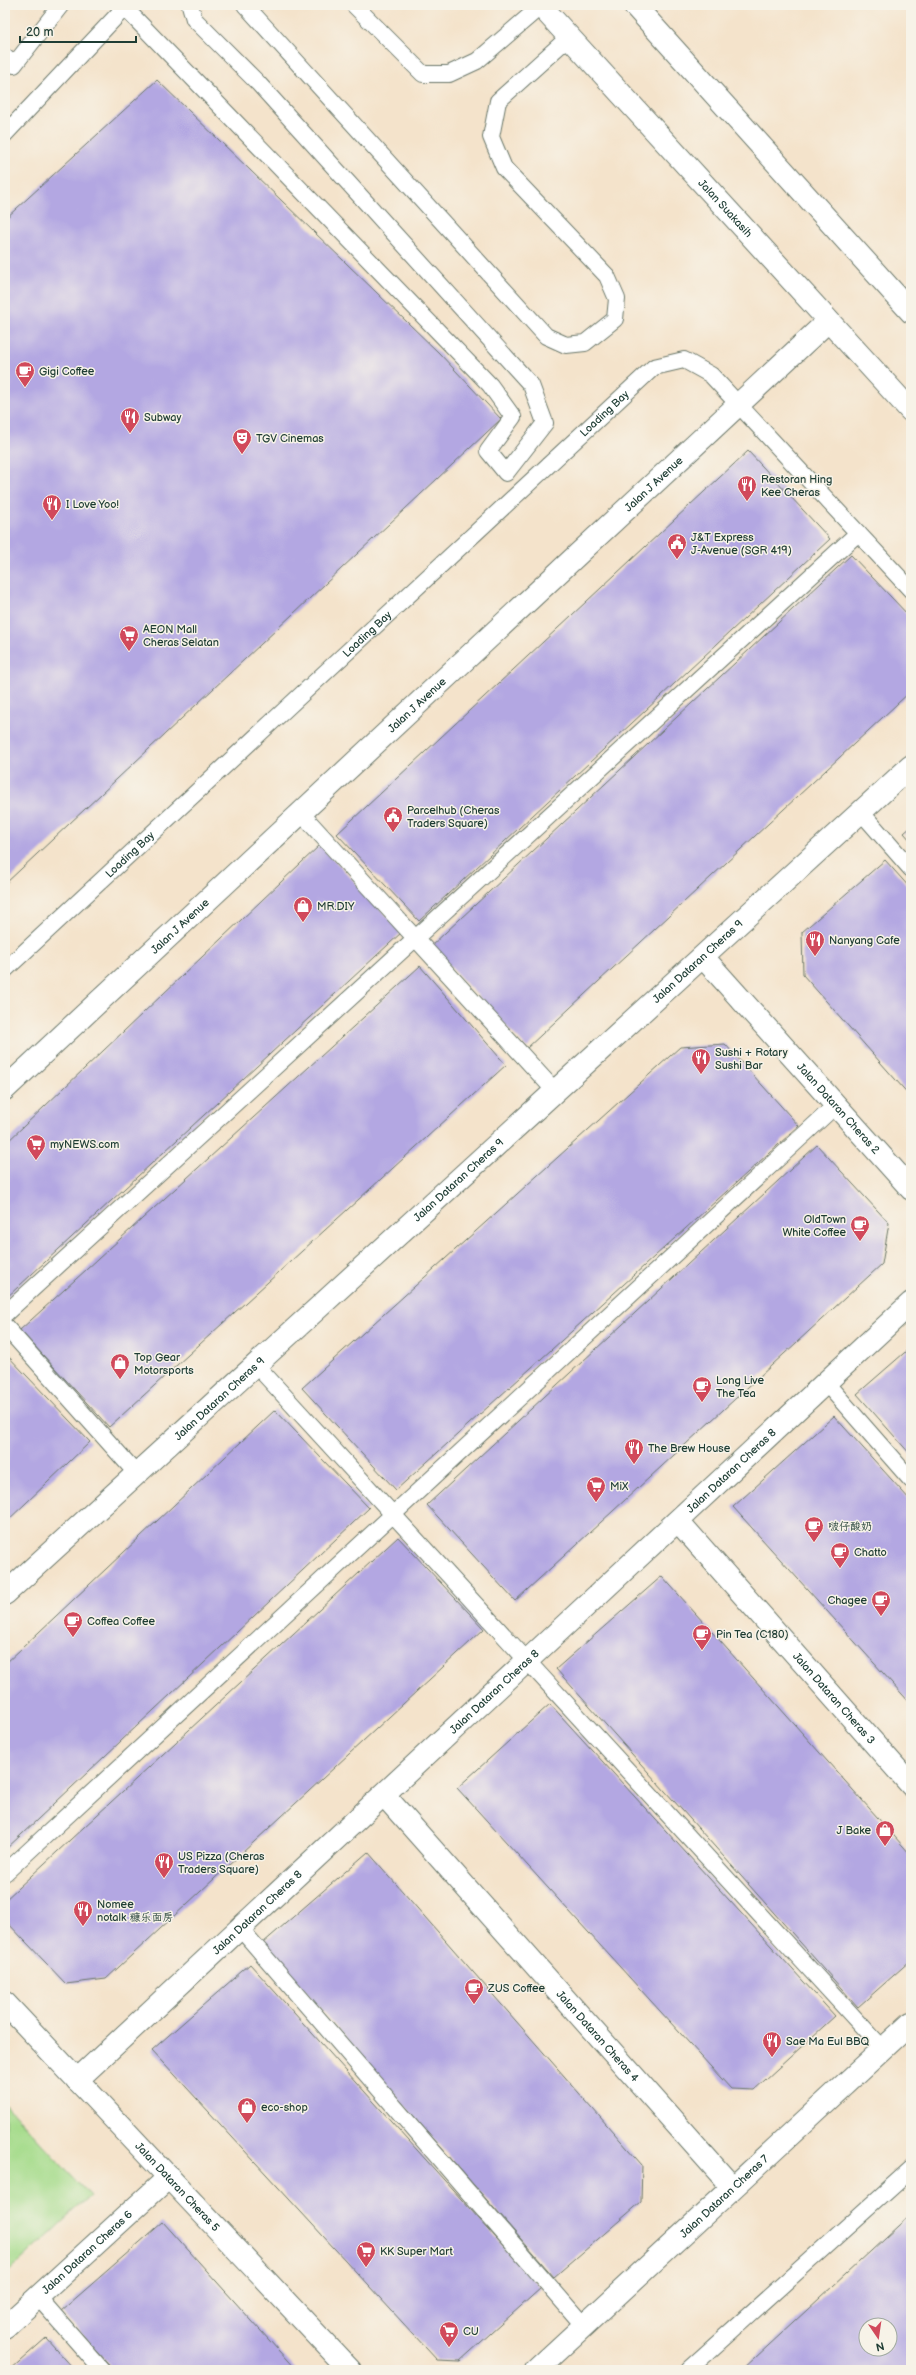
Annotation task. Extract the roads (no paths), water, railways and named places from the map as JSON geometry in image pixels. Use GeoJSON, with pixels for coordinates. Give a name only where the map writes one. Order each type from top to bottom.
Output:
{"type":"FeatureCollection","features":[{"type":"Feature","properties":{"kind":"street"},"geometry":{"type":"LineString","coordinates":[[634,5],[911,312]]}},
{"type":"Feature","properties":{"kind":"street","name":"Jalan Suakasih"},"geometry":{"type":"LineString","coordinates":[[541,6],[911,411]]}},
{"type":"Feature","properties":{"kind":"street","name":"Jalan J Avenue"},"geometry":{"type":"LineString","coordinates":[[5,1089],[828,320]]}},
{"type":"Feature","properties":{"kind":"street","name":"Jalan Dataran Cheras 9"},"geometry":{"type":"LineString","coordinates":[[5,1594],[911,766]]}},
{"type":"Feature","properties":{"kind":"street","name":"Jalan Dataran Cheras 2"},"geometry":{"type":"LineString","coordinates":[[703,957],[911,1189]]}},
{"type":"Feature","properties":{"kind":"street","name":"Jalan Dataran Cheras 8"},"geometry":{"type":"LineString","coordinates":[[77,2080],[911,1303]]}},
{"type":"Feature","properties":{"kind":"street","name":"Jalan Dataran Cheras 3"},"geometry":{"type":"LineString","coordinates":[[678,1521],[911,1785]]}},
{"type":"Feature","properties":{"kind":"street","name":"Jalan Dataran Cheras 4"},"geometry":{"type":"LineString","coordinates":[[384,1795],[732,2187]]}},
{"type":"Feature","properties":{"kind":"street","name":"Jalan Dataran Cheras 5"},"geometry":{"type":"LineString","coordinates":[[5,2003],[350,2370]]}},
{"type":"Feature","properties":{"kind":"street","name":"Jalan Dataran Cheras 7"},"geometry":{"type":"LineString","coordinates":[[536,2370],[911,2023]]}},
{"type":"Feature","properties":{"kind":"street","name":"Jalan Dataran Cheras 6"},"geometry":{"type":"LineString","coordinates":[[5,2327],[169,2177]]}},
{"type":"Feature","properties":{"kind":"lane"},"geometry":{"type":"LineString","coordinates":[[8,65],[60,5]]}},
{"type":"Feature","properties":{"kind":"lane"},"geometry":{"type":"LineString","coordinates":[[5,134],[123,6],[490,385],[513,417],[488,451],[506,473],[545,423],[531,385],[258,83],[194,19],[190,5]]}},
{"type":"Feature","properties":{"kind":"lane"},"geometry":{"type":"LineString","coordinates":[[245,5],[546,336],[566,345],[585,343],[615,319],[617,299],[607,276],[504,168],[491,137],[498,101],[569,37]]}},
{"type":"Feature","properties":{"kind":"lane"},"geometry":{"type":"LineString","coordinates":[[354,5],[423,74],[449,74],[477,61],[541,6]]}},
{"type":"Feature","properties":{"kind":"lane","name":"Loading Bay"},"geometry":{"type":"LineString","coordinates":[[5,970],[654,367],[684,360],[711,375],[911,590]]}},
{"type":"Feature","properties":{"kind":"lane"},"geometry":{"type":"LineString","coordinates":[[5,1314],[858,533]]}},
{"type":"Feature","properties":{"kind":"lane"},"geometry":{"type":"LineString","coordinates":[[861,812],[911,869]]}},
{"type":"Feature","properties":{"kind":"lane"},"geometry":{"type":"LineString","coordinates":[[301,813],[555,1091]]}},
{"type":"Feature","properties":{"kind":"lane"},"geometry":{"type":"LineString","coordinates":[[5,1873],[836,1105]]}},
{"type":"Feature","properties":{"kind":"lane"},"geometry":{"type":"LineString","coordinates":[[5,1326],[137,1474]]}},
{"type":"Feature","properties":{"kind":"lane"},"geometry":{"type":"LineString","coordinates":[[256,1365],[883,2049]]}},
{"type":"Feature","properties":{"kind":"lane"},"geometry":{"type":"LineString","coordinates":[[826,1383],[911,1480]]}},
{"type":"Feature","properties":{"kind":"lane"},"geometry":{"type":"LineString","coordinates":[[240,1928],[584,2326]]}},
{"type":"Feature","properties":{"kind":"lane"},"geometry":{"type":"LineString","coordinates":[[688,2370],[911,2169]]}},
{"type":"Feature","properties":{"kind":"lane"},"geometry":{"type":"LineString","coordinates":[[38,2298],[102,2370]]}},
{"type":"Feature","properties":{"kind":"place","name":"Gigi Coffee"},"geometry":{"type":"Point","coordinates":[25,388]}},
{"type":"Feature","properties":{"kind":"place","name":"Subway"},"geometry":{"type":"Point","coordinates":[130,434]}},
{"type":"Feature","properties":{"kind":"place","name":"TGV Cinemas"},"geometry":{"type":"Point","coordinates":[242,455]}},
{"type":"Feature","properties":{"kind":"place","name":"Restoran Hing Kee Cheras"},"geometry":{"type":"Point","coordinates":[747,502]}},
{"type":"Feature","properties":{"kind":"place","name":"I Love Yoo!"},"geometry":{"type":"Point","coordinates":[52,521]}},
{"type":"Feature","properties":{"kind":"place","name":"J&T Express J-Avenue (SGR 419)"},"geometry":{"type":"Point","coordinates":[677,560]}},
{"type":"Feature","properties":{"kind":"place","name":"AEON Mall Cheras Selatan"},"geometry":{"type":"Point","coordinates":[129,652]}},
{"type":"Feature","properties":{"kind":"place","name":"Parcelhub (Cheras Traders Square)"},"geometry":{"type":"Point","coordinates":[393,833]}},
{"type":"Feature","properties":{"kind":"place","name":"MR.DIY"},"geometry":{"type":"Point","coordinates":[303,923]}},
{"type":"Feature","properties":{"kind":"place","name":"Nanyang Cafe"},"geometry":{"type":"Point","coordinates":[815,957]}},
{"type":"Feature","properties":{"kind":"place","name":"Sushi + Rotary Sushi Bar"},"geometry":{"type":"Point","coordinates":[701,1075]}},
{"type":"Feature","properties":{"kind":"place","name":"myNEWS.com"},"geometry":{"type":"Point","coordinates":[36,1161]}},
{"type":"Feature","properties":{"kind":"place","name":"OldTown White Coffee"},"geometry":{"type":"Point","coordinates":[860,1242]}},
{"type":"Feature","properties":{"kind":"place","name":"Top Gear Motorsports"},"geometry":{"type":"Point","coordinates":[120,1380]}},
{"type":"Feature","properties":{"kind":"place","name":"Long Live The Tea"},"geometry":{"type":"Point","coordinates":[702,1403]}},
{"type":"Feature","properties":{"kind":"place","name":"The Brew House"},"geometry":{"type":"Point","coordinates":[634,1465]}},
{"type":"Feature","properties":{"kind":"place","name":"MiX"},"geometry":{"type":"Point","coordinates":[596,1503]}},
{"type":"Feature","properties":{"kind":"place","name":"啵仔酸奶"},"geometry":{"type":"Point","coordinates":[814,1543]}},
{"type":"Feature","properties":{"kind":"place","name":"Chatto"},"geometry":{"type":"Point","coordinates":[840,1569]}},
{"type":"Feature","properties":{"kind":"place","name":"Chagee"},"geometry":{"type":"Point","coordinates":[881,1617]}},
{"type":"Feature","properties":{"kind":"place","name":"Coffea Coffee"},"geometry":{"type":"Point","coordinates":[73,1638]}},
{"type":"Feature","properties":{"kind":"place","name":"Pin Tea (C180)"},"geometry":{"type":"Point","coordinates":[702,1651]}},
{"type":"Feature","properties":{"kind":"place","name":"J Bake"},"geometry":{"type":"Point","coordinates":[885,1847]}},
{"type":"Feature","properties":{"kind":"place","name":"US Pizza (Cheras Traders Square)"},"geometry":{"type":"Point","coordinates":[164,1879]}},
{"type":"Feature","properties":{"kind":"place","name":"Nomee notalk 糠乐面房"},"geometry":{"type":"Point","coordinates":[83,1927]}},
{"type":"Feature","properties":{"kind":"place","name":"ZUS Coffee"},"geometry":{"type":"Point","coordinates":[474,2005]}},
{"type":"Feature","properties":{"kind":"place","name":"Sae Ma Eul BBQ"},"geometry":{"type":"Point","coordinates":[772,2058]}},
{"type":"Feature","properties":{"kind":"place","name":"eco-shop"},"geometry":{"type":"Point","coordinates":[247,2124]}},
{"type":"Feature","properties":{"kind":"place","name":"KK Super Mart"},"geometry":{"type":"Point","coordinates":[366,2268]}},
{"type":"Feature","properties":{"kind":"place","name":"CU"},"geometry":{"type":"Point","coordinates":[449,2348]}}]}
